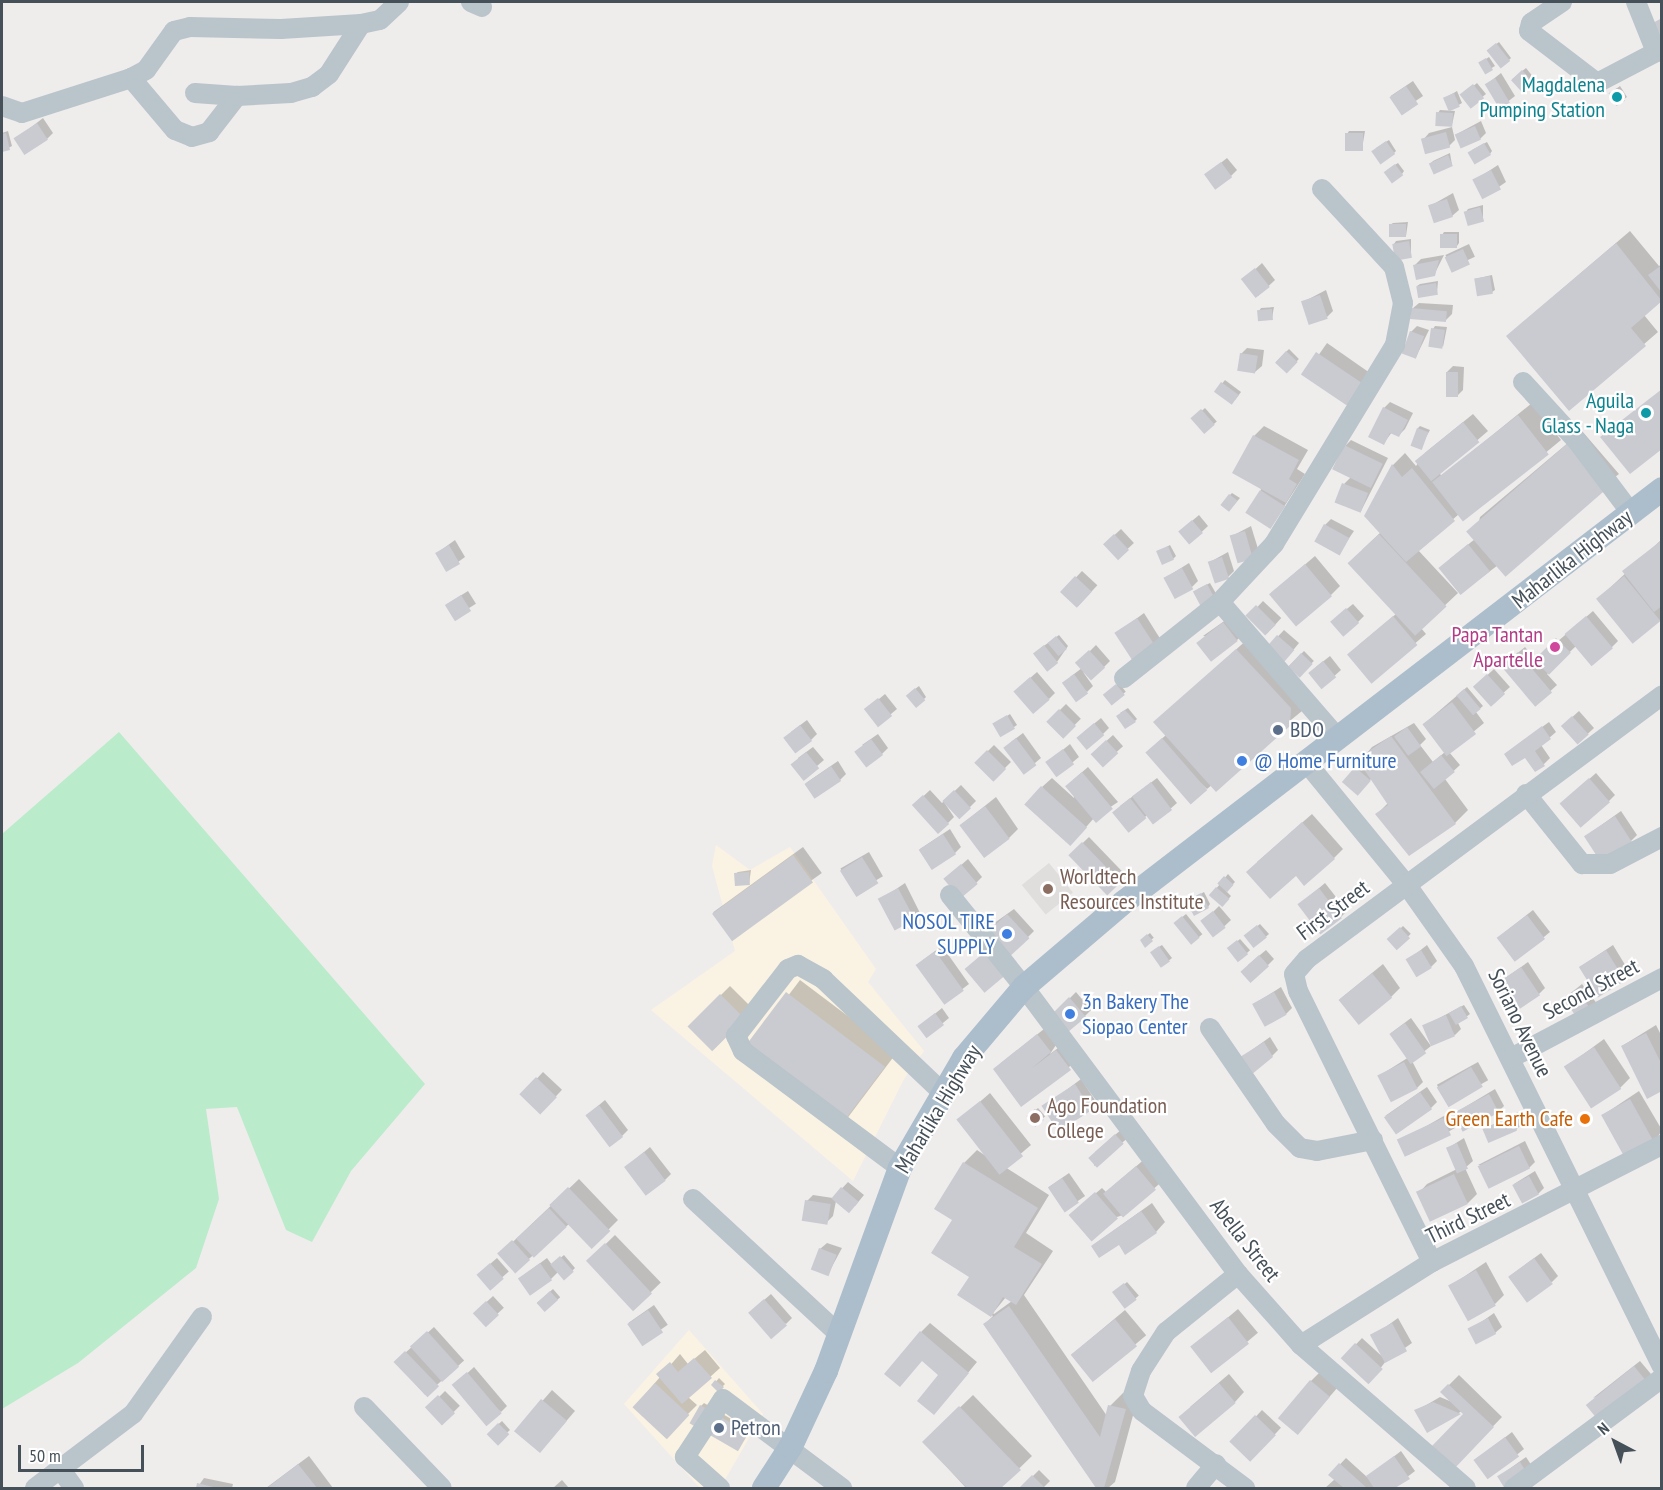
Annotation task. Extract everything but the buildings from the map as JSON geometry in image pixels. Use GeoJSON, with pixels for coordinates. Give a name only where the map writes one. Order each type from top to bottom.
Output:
{"type":"FeatureCollection","features":[{"type":"Feature","properties":{"kind":"main road","name":"Maharlika Highway"},"geometry":{"type":"LineString","coordinates":[[764,1488],[791,1446],[840,1335],[900,1168],[942,1092],[964,1058],[1024,987],[1068,946],[1662,489]]}},
{"type":"Feature","properties":{"kind":"street"},"geometry":{"type":"LineString","coordinates":[[2,106],[22,113],[131,78],[146,70],[174,31],[190,27],[281,29],[361,24],[380,20],[399,2]]}},
{"type":"Feature","properties":{"kind":"street"},"geometry":{"type":"LineString","coordinates":[[1562,2],[1531,24],[1529,31],[1597,83],[1659,51],[1636,2]]}},
{"type":"Feature","properties":{"kind":"street"},"geometry":{"type":"LineString","coordinates":[[195,93],[237,96],[291,93],[312,87],[329,74],[361,24]]}},
{"type":"Feature","properties":{"kind":"street"},"geometry":{"type":"LineString","coordinates":[[131,78],[175,130],[192,137],[209,132],[237,96]]}},
{"type":"Feature","properties":{"kind":"street"},"geometry":{"type":"LineString","coordinates":[[1124,678],[1220,602],[1274,544],[1395,345],[1403,303],[1394,267],[1322,189]]}},
{"type":"Feature","properties":{"kind":"street"},"geometry":{"type":"LineString","coordinates":[[1523,382],[1577,441],[1631,513]]}},
{"type":"Feature","properties":{"kind":"street"},"geometry":{"type":"LineString","coordinates":[[1220,602],[1338,738]]}},
{"type":"Feature","properties":{"kind":"street","name":"First Street"},"geometry":{"type":"LineString","coordinates":[[1432,1262],[1298,991],[1293,974],[1307,959],[1406,884],[1662,696]]}},
{"type":"Feature","properties":{"kind":"street","name":"Soriano Avenue"},"geometry":{"type":"LineString","coordinates":[[1306,762],[1406,884],[1464,966],[1662,1366]]}},
{"type":"Feature","properties":{"kind":"street"},"geometry":{"type":"LineString","coordinates":[[1526,794],[1582,864],[1610,864],[1662,837]]}},
{"type":"Feature","properties":{"kind":"street","name":"Abella Street"},"geometry":{"type":"LineString","coordinates":[[950,895],[1024,987],[1238,1274],[1301,1345],[1466,1488]]}},
{"type":"Feature","properties":{"kind":"street"},"geometry":{"type":"LineString","coordinates":[[900,1168],[743,1051],[736,1036],[788,969],[798,965],[823,980],[942,1092]]}},
{"type":"Feature","properties":{"kind":"street","name":"Second Street"},"geometry":{"type":"LineString","coordinates":[[1511,1058],[1662,978]]}},
{"type":"Feature","properties":{"kind":"street"},"geometry":{"type":"LineString","coordinates":[[1210,1028],[1275,1124],[1300,1148],[1317,1151],[1373,1140]]}},
{"type":"Feature","properties":{"kind":"street","name":"Third Street"},"geometry":{"type":"LineString","coordinates":[[1301,1345],[1432,1262],[1574,1192],[1662,1145]]}},
{"type":"Feature","properties":{"kind":"street"},"geometry":{"type":"LineString","coordinates":[[693,1199],[840,1335]]}},
{"type":"Feature","properties":{"kind":"street"},"geometry":{"type":"LineString","coordinates":[[1238,1274],[1166,1332],[1141,1371],[1133,1396],[1142,1411],[1216,1464],[1245,1488]]}},
{"type":"Feature","properties":{"kind":"street"},"geometry":{"type":"LineString","coordinates":[[35,1488],[133,1413],[202,1317]]}},
{"type":"Feature","properties":{"kind":"street"},"geometry":{"type":"LineString","coordinates":[[1514,1488],[1662,1378]]}},
{"type":"Feature","properties":{"kind":"street"},"geometry":{"type":"LineString","coordinates":[[720,1488],[685,1457],[723,1399],[791,1446],[842,1488]]}},
{"type":"Feature","properties":{"kind":"street"},"geometry":{"type":"LineString","coordinates":[[364,1407],[442,1488]]}},
{"type":"Feature","properties":{"kind":"street"},"geometry":{"type":"LineString","coordinates":[[1196,1488],[1216,1464]]}},
{"type":"Feature","properties":{"kind":"street"},"geometry":{"type":"LineString","coordinates":[[61,1470],[74,1488]]}},
{"type":"Feature","properties":{"kind":"shaded area"},"geometry":{"type":"Polygon","coordinates":[[[716,845],[750,870],[790,847],[876,969],[868,982],[924,1051],[904,1079],[853,1181],[651,1010],[735,951],[712,866],[716,845]]]}},
{"type":"Feature","properties":{"kind":"shaded area","name":"Worldtech Resources Institute"},"geometry":{"type":"Polygon","coordinates":[[[1049,863],[1073,893],[1046,915],[1022,885],[1049,863]]]}},
{"type":"Feature","properties":{"kind":"shaded area"},"geometry":{"type":"Polygon","coordinates":[[[689,1330],[763,1414],[720,1488],[700,1488],[624,1404],[689,1330]]]}},
{"type":"Feature","properties":{"kind":"green space"},"geometry":{"type":"Polygon","coordinates":[[[119,732],[425,1084],[351,1171],[312,1242],[286,1230],[237,1107],[206,1109],[219,1199],[196,1268],[78,1363],[2,1409],[2,834],[119,732]]]}},
{"type":"Feature","properties":{"kind":"place","name":"Magdalena Pumping Station"},"geometry":{"type":"Point","coordinates":[1617,97]}},
{"type":"Feature","properties":{"kind":"place","name":"Aguila Glass - Naga"},"geometry":{"type":"Point","coordinates":[1646,413]}},
{"type":"Feature","properties":{"kind":"place","name":"Papa Tantan Apartelle"},"geometry":{"type":"Point","coordinates":[1555,647]}},
{"type":"Feature","properties":{"kind":"place","name":"BDO"},"geometry":{"type":"Point","coordinates":[1278,730]}},
{"type":"Feature","properties":{"kind":"place","name":"@ Home Furniture"},"geometry":{"type":"Point","coordinates":[1242,761]}},
{"type":"Feature","properties":{"kind":"place","name":"Worldtech Resources Institute"},"geometry":{"type":"Point","coordinates":[1048,889]}},
{"type":"Feature","properties":{"kind":"place","name":"NOSOL TIRE SUPPLY"},"geometry":{"type":"Point","coordinates":[1007,934]}},
{"type":"Feature","properties":{"kind":"place","name":"3n Bakery The Siopao Center"},"geometry":{"type":"Point","coordinates":[1070,1014]}},
{"type":"Feature","properties":{"kind":"place","name":"Ago Foundation College"},"geometry":{"type":"Point","coordinates":[1035,1118]}},
{"type":"Feature","properties":{"kind":"place","name":"Green Earth Cafe"},"geometry":{"type":"Point","coordinates":[1585,1119]}},
{"type":"Feature","properties":{"kind":"place","name":"Petron"},"geometry":{"type":"Point","coordinates":[719,1428]}}]}
